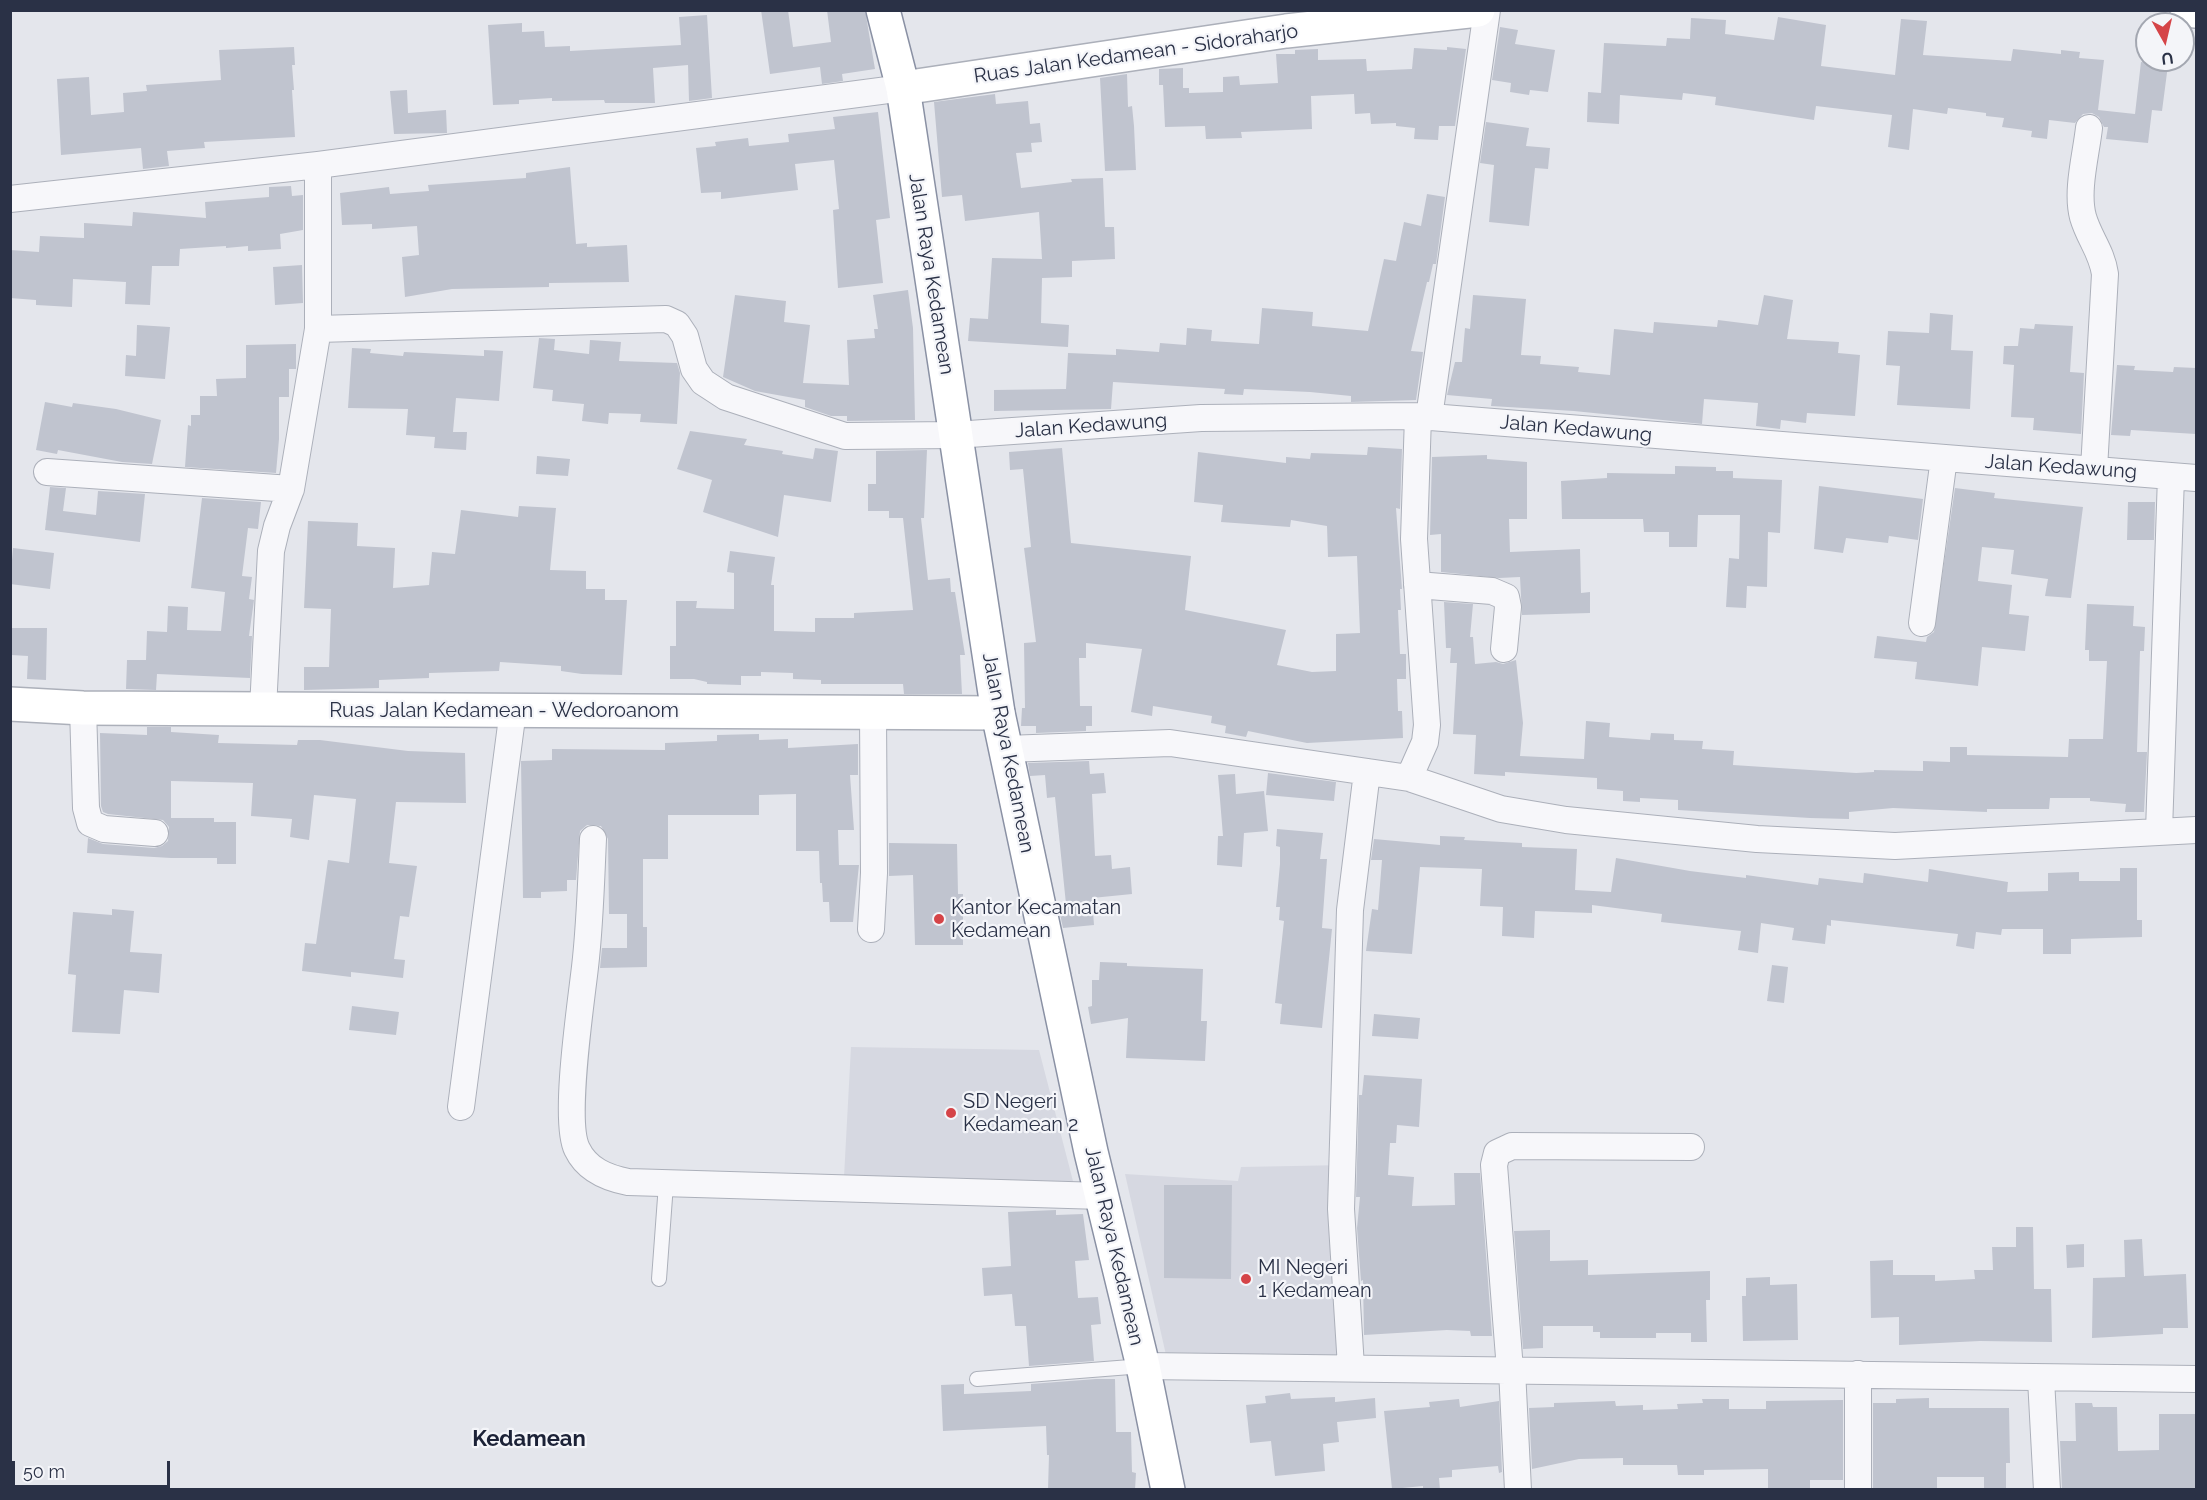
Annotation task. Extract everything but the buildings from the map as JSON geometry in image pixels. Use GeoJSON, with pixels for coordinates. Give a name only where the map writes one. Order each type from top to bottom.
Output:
{"type":"FeatureCollection","features":[{"type":"Feature","properties":{"kind":"main road","name":"Jalan Raya Kedamean"},"geometry":{"type":"LineString","coordinates":[[883,10],[903,88],[998,713],[1102,1196],[1143,1366],[1168,1490]]}},
{"type":"Feature","properties":{"kind":"main road","name":"Ruas Jalan Kedamean - Sidoraharjo"},"geometry":{"type":"LineString","coordinates":[[903,88],[1286,26],[1478,10]]}},
{"type":"Feature","properties":{"kind":"main road"},"geometry":{"type":"LineString","coordinates":[[2187,10],[2196,11]]}},
{"type":"Feature","properties":{"kind":"main road","name":"Ruas Jalan Kedamean - Wedoroanom"},"geometry":{"type":"LineString","coordinates":[[10,704],[83,708],[998,713]]}},
{"type":"Feature","properties":{"kind":"street"},"geometry":{"type":"LineString","coordinates":[[1409,778],[1425,742],[1427,725],[1425,658],[1414,539],[1424,416],[1487,10]]}},
{"type":"Feature","properties":{"kind":"street"},"geometry":{"type":"LineString","coordinates":[[10,199],[318,165],[903,88]]}},
{"type":"Feature","properties":{"kind":"street"},"geometry":{"type":"LineString","coordinates":[[2089,128],[2081,201],[2082,215],[2103,258],[2104,274],[2094,469]]}},
{"type":"Feature","properties":{"kind":"street"},"geometry":{"type":"LineString","coordinates":[[263,709],[272,551],[277,526],[291,489],[318,329],[318,165]]}},
{"type":"Feature","properties":{"kind":"street","name":"Jalan Kedawung"},"geometry":{"type":"LineString","coordinates":[[318,329],[666,319],[677,324],[685,336],[694,369],[704,382],[726,397],[845,436],[955,435],[1201,418],[1424,416],[2196,478]]}},
{"type":"Feature","properties":{"kind":"street"},"geometry":{"type":"LineString","coordinates":[[1922,623],[1944,458]]}},
{"type":"Feature","properties":{"kind":"street"},"geometry":{"type":"LineString","coordinates":[[47,472],[291,489]]}},
{"type":"Feature","properties":{"kind":"street"},"geometry":{"type":"LineString","coordinates":[[2159,831],[2171,476]]}},
{"type":"Feature","properties":{"kind":"street"},"geometry":{"type":"LineString","coordinates":[[1417,585],[1492,591],[1506,597],[1508,607],[1504,649]]}},
{"type":"Feature","properties":{"kind":"street"},"geometry":{"type":"LineString","coordinates":[[83,708],[86,808],[90,823],[104,829],[155,833]]}},
{"type":"Feature","properties":{"kind":"street"},"geometry":{"type":"LineString","coordinates":[[461,1107],[513,711]]}},
{"type":"Feature","properties":{"kind":"street"},"geometry":{"type":"LineString","coordinates":[[871,929],[874,873],[873,712]]}},
{"type":"Feature","properties":{"kind":"street"},"geometry":{"type":"LineString","coordinates":[[1006,749],[1170,743],[1409,778],[1512,811],[1566,820],[1757,839],[1895,846],[2196,830]]}},
{"type":"Feature","properties":{"kind":"street"},"geometry":{"type":"LineString","coordinates":[[1351,1367],[1341,1209],[1350,910],[1367,772]]}},
{"type":"Feature","properties":{"kind":"street"},"geometry":{"type":"LineString","coordinates":[[593,839],[585,967],[577,1032],[572,1128],[576,1149],[592,1168],[603,1176],[628,1182],[666,1184],[1102,1196]]}},
{"type":"Feature","properties":{"kind":"street"},"geometry":{"type":"LineString","coordinates":[[1518,1490],[1511,1370],[1494,1165],[1497,1153],[1512,1146],[1691,1146]]}},
{"type":"Feature","properties":{"kind":"street"},"geometry":{"type":"LineString","coordinates":[[1143,1366],[1858,1374],[2040,1379],[2196,1379]]}},
{"type":"Feature","properties":{"kind":"street"},"geometry":{"type":"LineString","coordinates":[[1858,1374],[1858,1490]]}},
{"type":"Feature","properties":{"kind":"street"},"geometry":{"type":"LineString","coordinates":[[2040,1379],[2047,1490]]}},
{"type":"Feature","properties":{"kind":"lane"},"geometry":{"type":"LineString","coordinates":[[659,1280],[666,1184]]}},
{"type":"Feature","properties":{"kind":"lane"},"geometry":{"type":"LineString","coordinates":[[977,1379],[1143,1366]]}},
{"type":"Feature","properties":{"kind":"shaded area","name":"SD Negeri Kedamean 2"},"geometry":{"type":"Polygon","coordinates":[[[851,1047],[1039,1050],[1074,1185],[844,1177],[851,1047]]]}},
{"type":"Feature","properties":{"kind":"shaded area","name":"MI Negeri 1 Kedamean"},"geometry":{"type":"Polygon","coordinates":[[[1345,1165],[1341,1379],[1171,1377],[1125,1174],[1238,1181],[1241,1167],[1345,1165]]]}},
{"type":"Feature","properties":{"kind":"place","name":"Kantor Kecamatan Kedamean"},"geometry":{"type":"Point","coordinates":[939,919]}},
{"type":"Feature","properties":{"kind":"place","name":"SD Negeri Kedamean 2"},"geometry":{"type":"Point","coordinates":[951,1113]}},
{"type":"Feature","properties":{"kind":"place","name":"MI Negeri 1 Kedamean"},"geometry":{"type":"Point","coordinates":[1246,1279]}},
{"type":"Feature","properties":{"kind":"district","name":"Kedamean"},"geometry":{"type":"Point","coordinates":[529,1439]}}]}
